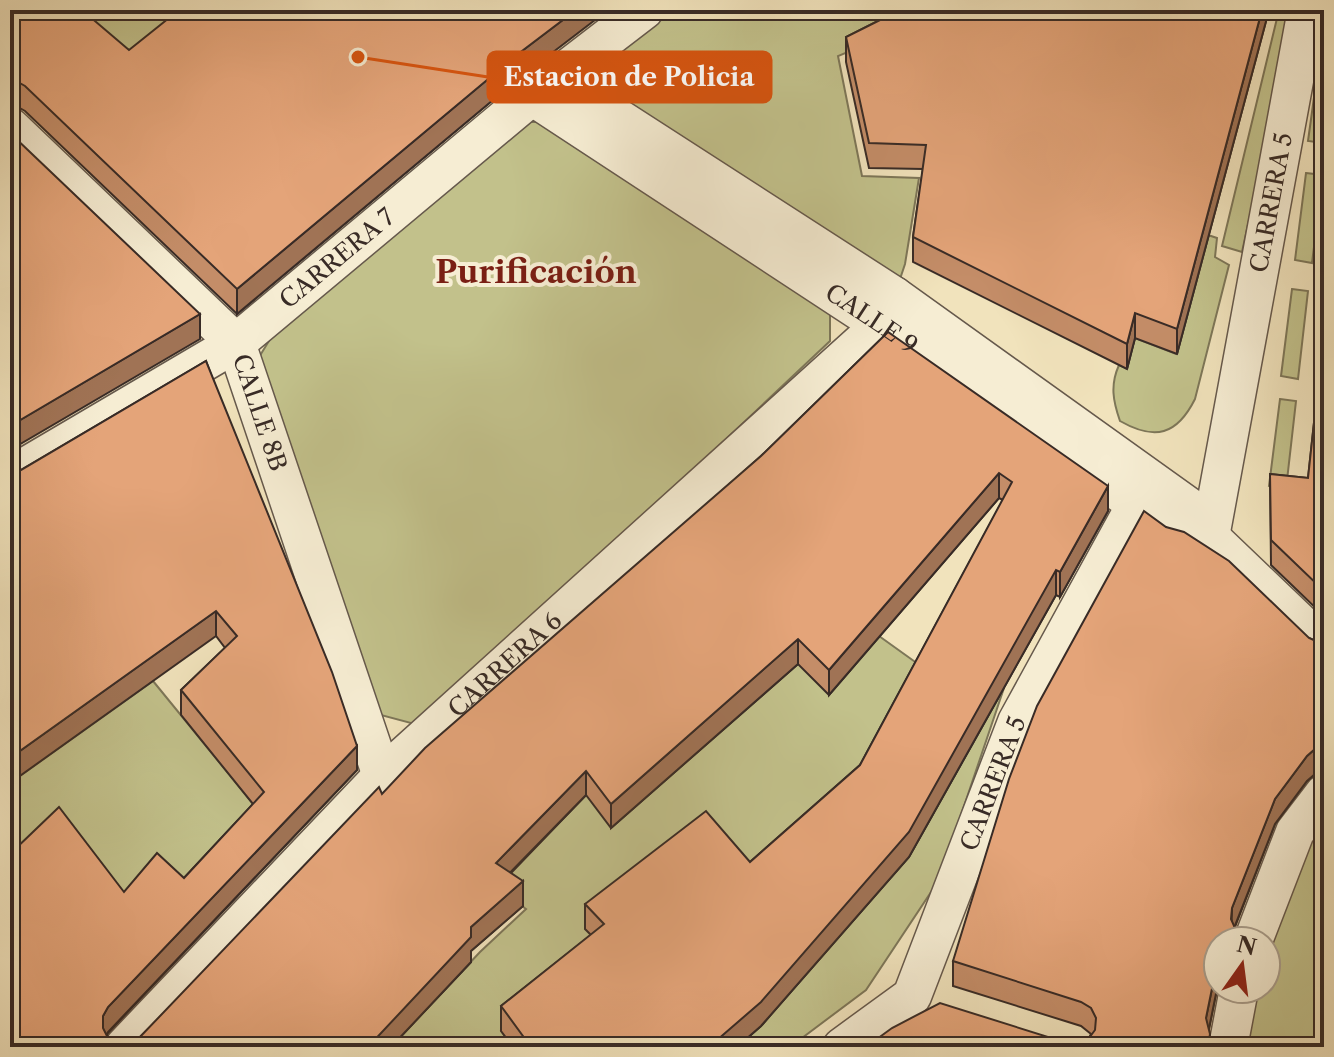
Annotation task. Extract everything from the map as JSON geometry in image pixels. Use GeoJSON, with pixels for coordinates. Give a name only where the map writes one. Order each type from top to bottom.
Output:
{"type":"FeatureCollection","features":[{"type":"Feature","properties":{"kind":"street","name":"CARRERA 7"},"geometry":{"type":"LineString","coordinates":[[10,476],[236,343],[544,87],[644,10]]}},
{"type":"Feature","properties":{"kind":"street","name":"CARRERA 5"},"geometry":{"type":"LineString","coordinates":[[1210,537],[1307,10]]}},
{"type":"Feature","properties":{"kind":"street","name":"CALLE 9"},"geometry":{"type":"LineString","coordinates":[[544,87],[1193,510],[1210,537],[1324,646]]}},
{"type":"Feature","properties":{"kind":"street","name":"CALLE 8B"},"geometry":{"type":"LineString","coordinates":[[10,127],[236,343],[382,776]]}},
{"type":"Feature","properties":{"kind":"street","name":"CALLE 9"},"geometry":{"type":"LineString","coordinates":[[888,311],[1179,534],[1210,537]]}},
{"type":"Feature","properties":{"kind":"street","name":"CARRERA 6"},"geometry":{"type":"LineString","coordinates":[[124,1047],[382,776],[888,311]]}},
{"type":"Feature","properties":{"kind":"street","name":"CARRERA 5"},"geometry":{"type":"LineString","coordinates":[[842,1047],[927,1000],[1017,722],[1137,503]]}},
{"type":"Feature","properties":{"kind":"street"},"geometry":{"type":"LineString","coordinates":[[1259,925],[1295,832],[1324,794]]}},
{"type":"Feature","properties":{"kind":"street"},"geometry":{"type":"LineString","coordinates":[[1228,1047],[1236,1005]]}},
{"type":"Feature","properties":{"kind":"shaded area"},"geometry":{"type":"Polygon","coordinates":[[[70,10],[210,10],[129,74],[70,10]]]}},
{"type":"Feature","properties":{"kind":"shaded area"},"geometry":{"type":"Polygon","coordinates":[[[666,10],[871,10],[884,37],[838,56],[862,176],[919,178],[905,264],[899,282],[583,81],[666,10]]]}},
{"type":"Feature","properties":{"kind":"shaded area"},"geometry":{"type":"Polygon","coordinates":[[[1279,10],[1295,10],[1242,252],[1222,246],[1279,10]]]}},
{"type":"Feature","properties":{"kind":"shaded area"},"geometry":{"type":"Polygon","coordinates":[[[1320,54],[1324,54],[1324,143],[1308,141],[1320,54]]]}},
{"type":"Feature","properties":{"kind":"shaded area"},"geometry":{"type":"Polygon","coordinates":[[[515,122],[554,122],[830,305],[830,341],[422,726],[377,714],[256,362],[272,336],[515,122]]]}},
{"type":"Feature","properties":{"kind":"shaded area"},"geometry":{"type":"Polygon","coordinates":[[[1306,173],[1323,175],[1312,263],[1295,260],[1306,173]]]}},
{"type":"Feature","properties":{"kind":"shaded area"},"geometry":{"type":"Polygon","coordinates":[[[1208,235],[1217,238],[1215,257],[1229,265],[1195,399],[1173,427],[1164,431],[1144,431],[1120,421],[1114,393],[1116,372],[1119,365],[1126,368],[1135,338],[1176,354],[1208,235]]]}},
{"type":"Feature","properties":{"kind":"shaded area"},"geometry":{"type":"Polygon","coordinates":[[[1292,289],[1308,291],[1298,379],[1281,376],[1292,289]]]}},
{"type":"Feature","properties":{"kind":"shaded area"},"geometry":{"type":"Polygon","coordinates":[[[1280,399],[1296,401],[1286,489],[1269,486],[1280,399]]]}},
{"type":"Feature","properties":{"kind":"shaded area"},"geometry":{"type":"Polygon","coordinates":[[[879,636],[925,669],[860,790],[750,887],[586,928],[604,949],[501,1031],[513,1047],[391,1047],[480,952],[526,909],[496,887],[586,795],[798,664],[879,636]]]}},
{"type":"Feature","properties":{"kind":"shaded area"},"geometry":{"type":"Polygon","coordinates":[[[153,681],[264,817],[184,903],[124,916],[10,879],[10,783],[153,681]]]}},
{"type":"Feature","properties":{"kind":"shaded area"},"geometry":{"type":"Polygon","coordinates":[[[1004,688],[939,880],[866,990],[790,1047],[737,1047],[761,1026],[909,857],[1004,688]]]}},
{"type":"Feature","properties":{"kind":"shaded area"},"geometry":{"type":"Polygon","coordinates":[[[1324,811],[1324,1047],[1238,1047],[1246,1005],[1282,1005],[1282,925],[1273,925],[1324,811]]]}},
{"type":"Feature","properties":{"kind":"building"},"geometry":{"type":"Polygon","coordinates":[[[10,10],[82,10],[129,50],[179,10],[576,10],[518,54],[237,289],[25,86],[10,81],[10,10]]]}},
{"type":"Feature","properties":{"kind":"building"},"geometry":{"type":"Polygon","coordinates":[[[892,10],[1262,10],[1177,329],[1135,313],[1127,344],[913,237],[926,145],[869,143],[846,37],[894,13],[892,10]]]}},
{"type":"Feature","properties":{"kind":"building"},"geometry":{"type":"Polygon","coordinates":[[[10,133],[200,314],[10,426],[10,133]]]}},
{"type":"Feature","properties":{"kind":"building"},"geometry":{"type":"Polygon","coordinates":[[[1324,330],[1324,591],[1271,540],[1270,474],[1308,478],[1324,330]]]}},
{"type":"Feature","properties":{"kind":"building"},"geometry":{"type":"Polygon","coordinates":[[[888,332],[1108,486],[1060,572],[1056,570],[909,832],[761,1002],[709,1047],[531,1047],[501,1006],[604,924],[585,904],[706,811],[750,862],[860,765],[1012,482],[999,473],[829,670],[798,639],[611,804],[586,771],[496,863],[523,881],[471,927],[471,937],[368,1047],[10,1047],[10,854],[59,807],[124,892],[157,853],[184,878],[264,792],[181,690],[237,636],[216,611],[10,758],[10,473],[21,470],[206,361],[332,672],[357,746],[108,1007],[103,1016],[103,1028],[108,1038],[118,1043],[129,1043],[140,1037],[379,787],[382,794],[425,748],[761,456],[888,332]]]}},
{"type":"Feature","properties":{"kind":"building"},"geometry":{"type":"Polygon","coordinates":[[[1144,511],[1166,527],[1184,532],[1229,561],[1309,638],[1324,643],[1324,747],[1315,749],[1307,756],[1275,799],[1232,908],[1234,925],[1202,925],[1202,1005],[1209,1005],[1206,1018],[1210,1034],[1208,1047],[866,1047],[892,1028],[940,1003],[1067,1043],[1080,1043],[1095,1030],[1096,1018],[1091,1008],[1081,1002],[953,961],[1009,779],[1037,706],[1144,511]]]}},
{"type":"Feature","properties":{"kind":"place","name":"Estacion de Policia"},"geometry":{"type":"Point","coordinates":[358,57]}},
{"type":"Feature","properties":{"kind":"district","name":"Purificación"},"geometry":{"type":"Point","coordinates":[536,272]}}]}
